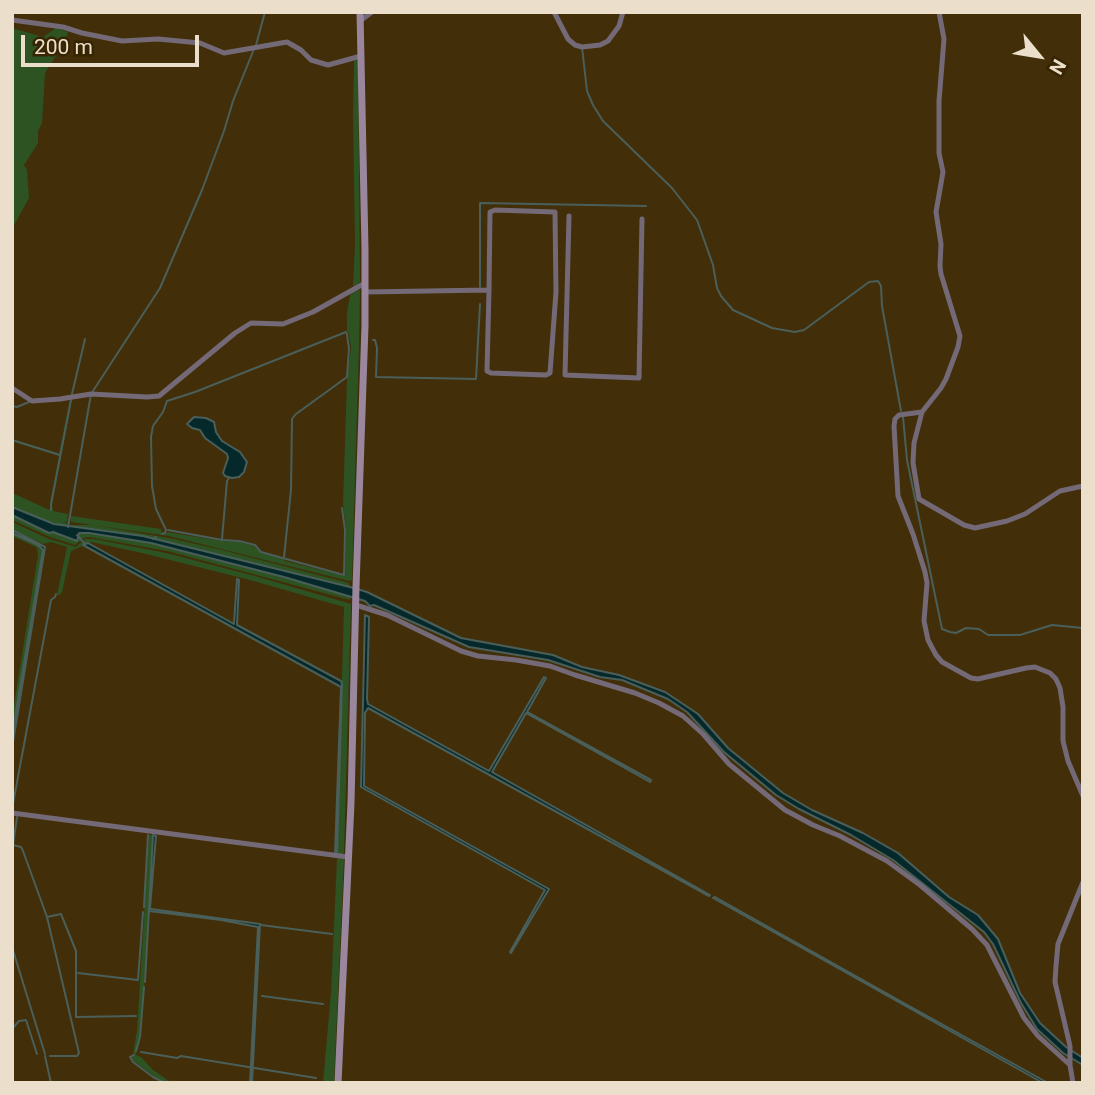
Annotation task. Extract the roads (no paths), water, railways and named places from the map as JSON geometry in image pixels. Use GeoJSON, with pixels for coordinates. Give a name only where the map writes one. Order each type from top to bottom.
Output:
{"type":"FeatureCollection","features":[{"type":"Feature","properties":{"kind":"main road"},"geometry":{"type":"LineString","coordinates":[[338,1083],[348,857],[365,288],[360,17]]}},
{"type":"Feature","properties":{"kind":"street"},"geometry":{"type":"LineString","coordinates":[[360,17],[372,12]]}},
{"type":"Feature","properties":{"kind":"street"},"geometry":{"type":"LineString","coordinates":[[554,12],[568,39],[582,47],[608,41],[619,26],[623,12]]}},
{"type":"Feature","properties":{"kind":"street"},"geometry":{"type":"LineString","coordinates":[[939,12],[944,39],[939,101],[939,153],[943,172],[936,212],[941,244],[941,274],[960,336],[946,379],[922,412],[912,455],[919,499],[964,525],[975,528],[1007,521],[1060,491],[1083,486]]}},
{"type":"Feature","properties":{"kind":"street"},"geometry":{"type":"LineString","coordinates":[[12,20],[63,27],[122,41],[158,39],[200,44],[224,52],[287,42],[311,60],[328,65],[361,56]]}},
{"type":"Feature","properties":{"kind":"street"},"geometry":{"type":"LineString","coordinates":[[492,211],[555,212],[555,292],[550,373],[546,375],[486,371],[489,290],[492,211]]}},
{"type":"Feature","properties":{"kind":"street"},"geometry":{"type":"LineString","coordinates":[[569,215],[565,375],[639,377],[642,219]]}},
{"type":"Feature","properties":{"kind":"street"},"geometry":{"type":"LineString","coordinates":[[556,234],[568,235]]}},
{"type":"Feature","properties":{"kind":"street"},"geometry":{"type":"LineString","coordinates":[[12,388],[32,401],[91,394],[159,396],[235,333],[251,323],[283,324],[365,288],[489,290]]}},
{"type":"Feature","properties":{"kind":"street"},"geometry":{"type":"LineString","coordinates":[[555,292],[567,292]]}},
{"type":"Feature","properties":{"kind":"street"},"geometry":{"type":"LineString","coordinates":[[552,350],[565,349]]}},
{"type":"Feature","properties":{"kind":"street"},"geometry":{"type":"LineString","coordinates":[[922,412],[899,415],[894,426],[898,496],[913,534],[927,583],[924,621],[928,640],[942,662],[971,678],[978,679],[1035,667],[1050,673],[1056,679],[1063,707],[1065,751],[1083,796]]}},
{"type":"Feature","properties":{"kind":"street"},"geometry":{"type":"LineString","coordinates":[[356,602],[469,653],[550,666],[635,693],[675,711],[703,734],[729,764],[785,810],[887,861],[972,929],[987,945],[1024,1018],[1038,1036],[1070,1062]]}},
{"type":"Feature","properties":{"kind":"street"},"geometry":{"type":"LineString","coordinates":[[12,813],[348,857]]}},
{"type":"Feature","properties":{"kind":"street"},"geometry":{"type":"LineString","coordinates":[[1073,1083],[1070,1046],[1055,982],[1058,944],[1083,882]]}},
{"type":"Feature","properties":{"kind":"water"},"geometry":{"type":"Polygon","coordinates":[[[194,417],[214,422],[222,441],[240,452],[247,462],[239,477],[225,476],[223,473],[227,454],[205,438],[200,430],[187,424],[194,417]]]}},
{"type":"Feature","properties":{"kind":"water"},"geometry":{"type":"Polygon","coordinates":[[[12,507],[54,524],[143,536],[350,587],[367,592],[461,638],[553,655],[582,667],[619,675],[665,692],[698,714],[728,748],[783,793],[898,853],[949,897],[978,915],[998,939],[1020,993],[1040,1023],[1066,1047],[1083,1058],[1083,1065],[1063,1053],[1037,1029],[1021,1003],[993,944],[984,932],[893,860],[776,795],[724,752],[687,712],[668,699],[622,680],[600,677],[548,660],[469,647],[374,605],[370,606],[365,601],[284,577],[151,543],[89,533],[79,533],[77,541],[49,533],[12,515],[12,507]]]}},
{"type":"Feature","properties":{"kind":"water"},"geometry":{"type":"Polygon","coordinates":[[[12,530],[45,547],[12,748],[43,550],[12,533],[12,530]]]}},
{"type":"Feature","properties":{"kind":"water"},"geometry":{"type":"Polygon","coordinates":[[[88,543],[234,624],[237,579],[239,580],[237,625],[341,681],[342,684],[337,854],[341,687],[83,545],[88,543]]]}},
{"type":"Feature","properties":{"kind":"water"},"geometry":{"type":"Polygon","coordinates":[[[365,615],[369,617],[368,704],[489,771],[544,677],[546,678],[527,712],[651,780],[650,782],[526,713],[492,772],[710,895],[368,708],[365,713],[364,786],[549,889],[511,953],[545,890],[361,787],[365,615]]]}},
{"type":"Feature","properties":{"kind":"water"},"geometry":{"type":"Polygon","coordinates":[[[153,835],[156,836],[151,909],[260,924],[252,1083],[258,927],[149,911],[153,835]]]}},
{"type":"Feature","properties":{"kind":"water"},"geometry":{"type":"Polygon","coordinates":[[[713,898],[1048,1083],[1043,1083],[713,898]]]}},
{"type":"Feature","properties":{"kind":"waterway"},"geometry":{"type":"LineString","coordinates":[[256,45],[265,12]]}},
{"type":"Feature","properties":{"kind":"waterway"},"geometry":{"type":"LineString","coordinates":[[582,47],[587,91],[593,105],[603,121],[672,188],[697,220],[713,265],[717,288],[733,310],[772,328],[795,332],[804,330],[869,282],[878,281],[901,411]]}},
{"type":"Feature","properties":{"kind":"waterway"},"geometry":{"type":"LineString","coordinates":[[68,527],[91,394],[160,288],[202,190],[254,49]]}},
{"type":"Feature","properties":{"kind":"waterway"},"geometry":{"type":"LineString","coordinates":[[480,287],[480,203],[646,206]]}},
{"type":"Feature","properties":{"kind":"waterway"},"geometry":{"type":"LineString","coordinates":[[373,340],[377,348],[376,377],[476,379],[480,304]]}},
{"type":"Feature","properties":{"kind":"waterway"},"geometry":{"type":"LineString","coordinates":[[162,534],[166,530],[156,509],[152,486],[151,437],[153,426],[167,401],[346,332],[349,349],[347,377],[292,419],[291,490],[284,557]]}},
{"type":"Feature","properties":{"kind":"waterway"},"geometry":{"type":"LineString","coordinates":[[72,394],[85,339]]}},
{"type":"Feature","properties":{"kind":"waterway"},"geometry":{"type":"LineString","coordinates":[[51,510],[71,400]]}},
{"type":"Feature","properties":{"kind":"waterway"},"geometry":{"type":"LineString","coordinates":[[12,406],[17,407],[29,402]]}},
{"type":"Feature","properties":{"kind":"waterway"},"geometry":{"type":"LineString","coordinates":[[903,417],[907,460],[942,629],[956,633],[966,628],[979,629],[988,635],[1020,635],[1052,625],[1083,628]]}},
{"type":"Feature","properties":{"kind":"waterway"},"geometry":{"type":"LineString","coordinates":[[12,440],[60,455]]}},
{"type":"Feature","properties":{"kind":"waterway"},"geometry":{"type":"LineString","coordinates":[[222,539],[229,478]]}},
{"type":"Feature","properties":{"kind":"waterway"},"geometry":{"type":"LineString","coordinates":[[168,530],[255,545],[261,552],[344,575],[345,530],[342,508]]}},
{"type":"Feature","properties":{"kind":"waterway"},"geometry":{"type":"LineString","coordinates":[[77,535],[85,544]]}},
{"type":"Feature","properties":{"kind":"waterway"},"geometry":{"type":"LineString","coordinates":[[12,809],[51,600],[56,594]]}},
{"type":"Feature","properties":{"kind":"waterway"},"geometry":{"type":"LineString","coordinates":[[17,817],[13,845],[21,847],[23,851],[47,917],[79,1053],[77,1056],[50,1056]]}},
{"type":"Feature","properties":{"kind":"waterway"},"geometry":{"type":"LineString","coordinates":[[144,907],[148,835]]}},
{"type":"Feature","properties":{"kind":"waterway"},"geometry":{"type":"LineString","coordinates":[[145,982],[149,909]]}},
{"type":"Feature","properties":{"kind":"waterway"},"geometry":{"type":"LineString","coordinates":[[78,973],[138,980],[143,912]]}},
{"type":"Feature","properties":{"kind":"waterway"},"geometry":{"type":"LineString","coordinates":[[47,917],[61,914],[76,951],[76,1017],[136,1016]]}},
{"type":"Feature","properties":{"kind":"waterway"},"geometry":{"type":"LineString","coordinates":[[261,925],[332,934]]}},
{"type":"Feature","properties":{"kind":"waterway"},"geometry":{"type":"LineString","coordinates":[[12,947],[45,1054]]}},
{"type":"Feature","properties":{"kind":"waterway"},"geometry":{"type":"LineString","coordinates":[[136,1051],[140,1037],[144,987]]}},
{"type":"Feature","properties":{"kind":"waterway"},"geometry":{"type":"LineString","coordinates":[[262,996],[323,1004]]}},
{"type":"Feature","properties":{"kind":"waterway"},"geometry":{"type":"LineString","coordinates":[[12,1029],[19,1021],[26,1020],[37,1054]]}},
{"type":"Feature","properties":{"kind":"waterway"},"geometry":{"type":"LineString","coordinates":[[141,1052],[316,1078]]}},
{"type":"Feature","properties":{"kind":"waterway"},"geometry":{"type":"LineString","coordinates":[[134,1055],[130,1057],[133,1062],[165,1083]]}},
{"type":"Feature","properties":{"kind":"waterway"},"geometry":{"type":"LineString","coordinates":[[45,1056],[51,1083]]}}]}
